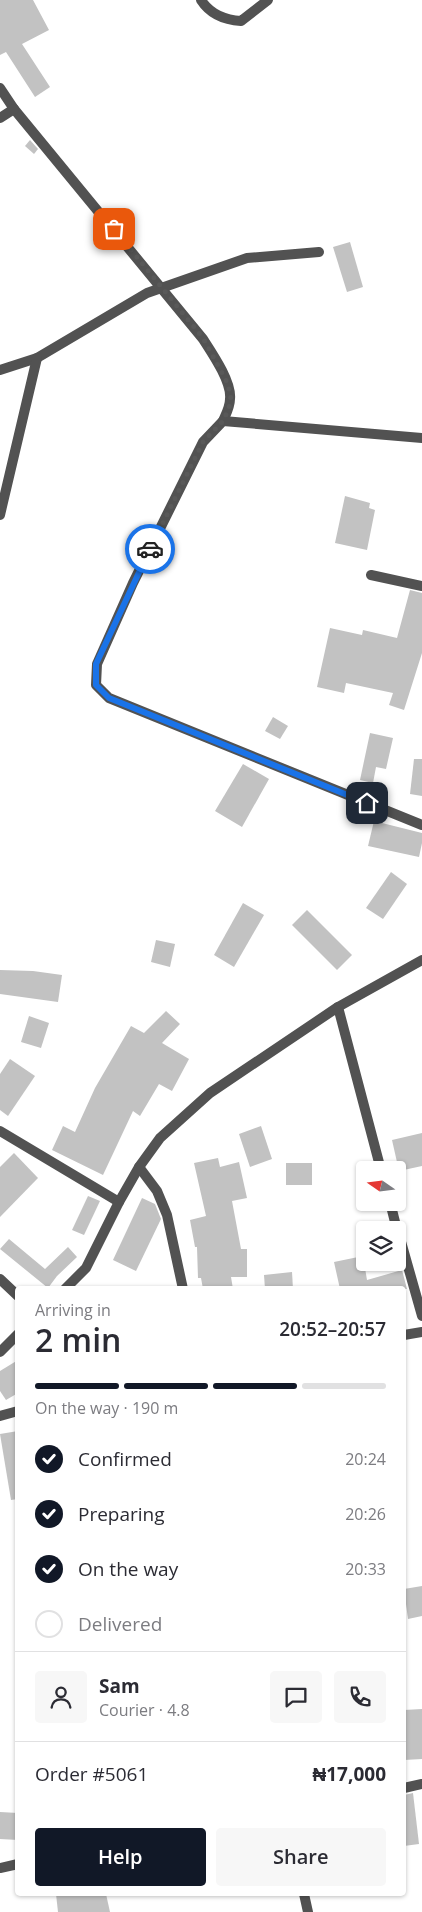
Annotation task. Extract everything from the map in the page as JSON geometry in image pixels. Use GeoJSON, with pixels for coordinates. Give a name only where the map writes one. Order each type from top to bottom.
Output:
{"type":"FeatureCollection","features":[{"type":"Feature","properties":{"kind":"street"},"geometry":{"type":"LineString","coordinates":[[201,0],[206,8],[226,20],[241,21],[268,0]]}},
{"type":"Feature","properties":{"kind":"street"},"geometry":{"type":"LineString","coordinates":[[0,88],[14,109],[203,338],[227,382],[231,396],[229,408],[223,421],[203,442],[133,583],[96,664],[96,685],[109,698],[422,826]]}},
{"type":"Feature","properties":{"kind":"street"},"geometry":{"type":"LineString","coordinates":[[0,118],[14,109]]}},
{"type":"Feature","properties":{"kind":"street"},"geometry":{"type":"LineString","coordinates":[[0,370],[37,358],[147,293],[163,289],[247,258],[319,252]]}},
{"type":"Feature","properties":{"kind":"street"},"geometry":{"type":"LineString","coordinates":[[0,515],[37,358]]}},
{"type":"Feature","properties":{"kind":"street"},"geometry":{"type":"LineString","coordinates":[[223,421],[422,438]]}},
{"type":"Feature","properties":{"kind":"street"},"geometry":{"type":"LineString","coordinates":[[371,575],[422,586]]}},
{"type":"Feature","properties":{"kind":"street"},"geometry":{"type":"LineString","coordinates":[[68,1286],[86,1268],[119,1202],[160,1138],[210,1093],[338,1007],[422,960]]}},
{"type":"Feature","properties":{"kind":"street"},"geometry":{"type":"LineString","coordinates":[[338,1007],[379,1161]]}},
{"type":"Feature","properties":{"kind":"street"},"geometry":{"type":"LineString","coordinates":[[0,1131],[119,1202]]}},
{"type":"Feature","properties":{"kind":"street"},"geometry":{"type":"LineString","coordinates":[[139,1168],[157,1191],[167,1215],[182,1286]]}},
{"type":"Feature","properties":{"kind":"street"},"geometry":{"type":"LineString","coordinates":[[406,1262],[422,1316]]}},
{"type":"Feature","properties":{"kind":"street"},"geometry":{"type":"LineString","coordinates":[[0,1279],[15,1293]]}},
{"type":"Feature","properties":{"kind":"street"},"geometry":{"type":"LineString","coordinates":[[406,1335],[422,1332]]}},
{"type":"Feature","properties":{"kind":"street"},"geometry":{"type":"LineString","coordinates":[[0,1352],[15,1337]]}},
{"type":"Feature","properties":{"kind":"street"},"geometry":{"type":"LineString","coordinates":[[0,1416],[15,1412]]}},
{"type":"Feature","properties":{"kind":"street"},"geometry":{"type":"LineString","coordinates":[[406,1788],[422,1784]]}},
{"type":"Feature","properties":{"kind":"street"},"geometry":{"type":"LineString","coordinates":[[0,1868],[15,1865]]}},
{"type":"Feature","properties":{"kind":"street"},"geometry":{"type":"LineString","coordinates":[[304,1896],[308,1912]]}},
{"type":"Feature","properties":{"kind":"building"},"geometry":{"type":"Polygon","coordinates":[[[0,0],[33,0],[49,30],[22,44],[50,87],[35,97],[6,52],[0,55],[0,0]]]}},
{"type":"Feature","properties":{"kind":"building"},"geometry":{"type":"Polygon","coordinates":[[[30,140],[38,149],[34,154],[25,146],[30,140]]]}},
{"type":"Feature","properties":{"kind":"building"},"geometry":{"type":"Polygon","coordinates":[[[350,242],[363,287],[347,292],[333,247],[350,242]]]}},
{"type":"Feature","properties":{"kind":"building"},"geometry":{"type":"Polygon","coordinates":[[[345,496],[370,503],[369,508],[375,510],[367,550],[335,543],[345,496]]]}},
{"type":"Feature","properties":{"kind":"building"},"geometry":{"type":"Polygon","coordinates":[[[410,590],[422,593],[422,653],[404,710],[389,705],[393,693],[346,683],[344,693],[317,687],[330,628],[362,635],[363,630],[397,638],[410,590]]]}},
{"type":"Feature","properties":{"kind":"building"},"geometry":{"type":"Polygon","coordinates":[[[273,717],[288,726],[280,739],[265,731],[273,717]]]}},
{"type":"Feature","properties":{"kind":"building"},"geometry":{"type":"Polygon","coordinates":[[[370,733],[393,738],[386,769],[376,767],[373,783],[360,780],[370,733]]]}},
{"type":"Feature","properties":{"kind":"building"},"geometry":{"type":"Polygon","coordinates":[[[414,759],[422,759],[422,796],[410,794],[414,759]]]}},
{"type":"Feature","properties":{"kind":"building"},"geometry":{"type":"Polygon","coordinates":[[[243,764],[269,779],[242,827],[215,811],[243,764]]]}},
{"type":"Feature","properties":{"kind":"building"},"geometry":{"type":"Polygon","coordinates":[[[374,821],[422,833],[419,857],[368,846],[374,821]]]}},
{"type":"Feature","properties":{"kind":"building"},"geometry":{"type":"Polygon","coordinates":[[[391,872],[407,884],[383,919],[366,908],[391,872]]]}},
{"type":"Feature","properties":{"kind":"building"},"geometry":{"type":"Polygon","coordinates":[[[243,903],[264,915],[234,967],[214,955],[243,903]]]}},
{"type":"Feature","properties":{"kind":"building"},"geometry":{"type":"Polygon","coordinates":[[[307,910],[352,955],[337,970],[292,925],[307,910]]]}},
{"type":"Feature","properties":{"kind":"building"},"geometry":{"type":"Polygon","coordinates":[[[156,940],[175,944],[170,967],[151,962],[156,940]]]}},
{"type":"Feature","properties":{"kind":"building"},"geometry":{"type":"Polygon","coordinates":[[[0,970],[33,971],[62,975],[58,1002],[0,994],[0,970]]]}},
{"type":"Feature","properties":{"kind":"building"},"geometry":{"type":"Polygon","coordinates":[[[166,1011],[180,1024],[162,1043],[189,1059],[172,1091],[159,1084],[140,1116],[133,1111],[103,1175],[52,1150],[63,1126],[75,1132],[95,1088],[131,1026],[144,1033],[166,1011]]]}},
{"type":"Feature","properties":{"kind":"building"},"geometry":{"type":"Polygon","coordinates":[[[29,1016],[49,1023],[41,1048],[21,1042],[29,1016]]]}},
{"type":"Feature","properties":{"kind":"building"},"geometry":{"type":"Polygon","coordinates":[[[10,1059],[35,1076],[8,1116],[0,1110],[0,1074],[10,1059]]]}},
{"type":"Feature","properties":{"kind":"building"},"geometry":{"type":"Polygon","coordinates":[[[261,1126],[272,1159],[250,1167],[239,1134],[261,1126]]]}},
{"type":"Feature","properties":{"kind":"building"},"geometry":{"type":"Polygon","coordinates":[[[422,1133],[422,1166],[406,1169],[406,1161],[397,1161],[392,1140],[422,1133]]]}},
{"type":"Feature","properties":{"kind":"building"},"geometry":{"type":"Polygon","coordinates":[[[14,1153],[38,1178],[0,1217],[0,1167],[14,1153]]]}},
{"type":"Feature","properties":{"kind":"building"},"geometry":{"type":"Polygon","coordinates":[[[218,1158],[220,1167],[239,1162],[247,1198],[232,1201],[241,1249],[247,1249],[247,1277],[231,1277],[232,1286],[202,1286],[201,1278],[198,1278],[197,1247],[195,1247],[190,1220],[206,1216],[194,1163],[218,1158]]]}},
{"type":"Feature","properties":{"kind":"building"},"geometry":{"type":"Polygon","coordinates":[[[286,1163],[312,1163],[312,1185],[286,1185],[286,1163]]]}},
{"type":"Feature","properties":{"kind":"building"},"geometry":{"type":"Polygon","coordinates":[[[88,1196],[100,1201],[84,1235],[72,1230],[88,1196]]]}},
{"type":"Feature","properties":{"kind":"building"},"geometry":{"type":"Polygon","coordinates":[[[142,1198],[155,1204],[161,1219],[136,1271],[113,1260],[142,1198]]]}},
{"type":"Feature","properties":{"kind":"building"},"geometry":{"type":"Polygon","coordinates":[[[9,1239],[45,1269],[68,1247],[77,1257],[50,1286],[46,1286],[0,1249],[9,1239]]]}},
{"type":"Feature","properties":{"kind":"building"},"geometry":{"type":"Polygon","coordinates":[[[356,1257],[356,1271],[366,1271],[367,1280],[402,1271],[407,1289],[406,1286],[339,1286],[334,1262],[356,1257]]]}},
{"type":"Feature","properties":{"kind":"building"},"geometry":{"type":"Polygon","coordinates":[[[292,1272],[293,1286],[265,1286],[264,1275],[292,1272]]]}},
{"type":"Feature","properties":{"kind":"building"},"geometry":{"type":"Polygon","coordinates":[[[15,1362],[15,1395],[6,1400],[0,1391],[0,1371],[15,1362]]]}},
{"type":"Feature","properties":{"kind":"building"},"geometry":{"type":"Polygon","coordinates":[[[15,1432],[15,1499],[11,1500],[0,1434],[15,1432]]]}},
{"type":"Feature","properties":{"kind":"building"},"geometry":{"type":"Polygon","coordinates":[[[422,1586],[422,1616],[408,1619],[406,1589],[422,1586]]]}},
{"type":"Feature","properties":{"kind":"building"},"geometry":{"type":"Polygon","coordinates":[[[422,1709],[422,1759],[406,1760],[406,1710],[422,1709]]]}},
{"type":"Feature","properties":{"kind":"building"},"geometry":{"type":"Polygon","coordinates":[[[413,1793],[419,1844],[406,1846],[406,1795],[413,1793]]]}},
{"type":"Feature","properties":{"kind":"building"},"geometry":{"type":"Polygon","coordinates":[[[0,1812],[15,1813],[15,1840],[0,1839],[0,1812]]]}},
{"type":"Feature","properties":{"kind":"building"},"geometry":{"type":"Polygon","coordinates":[[[56,1896],[106,1896],[110,1912],[58,1912],[56,1896]]]}},
{"type":"Feature","properties":{"kind":"way so far"},"geometry":{"type":"LineString","coordinates":[[114,229],[203,338],[227,382],[231,396],[229,408],[223,421],[203,442],[150,549]]}},
{"type":"Feature","properties":{"kind":"route"},"geometry":{"type":"LineString","coordinates":[[150,549],[96,664],[96,685],[109,698],[367,803]]}}]}
